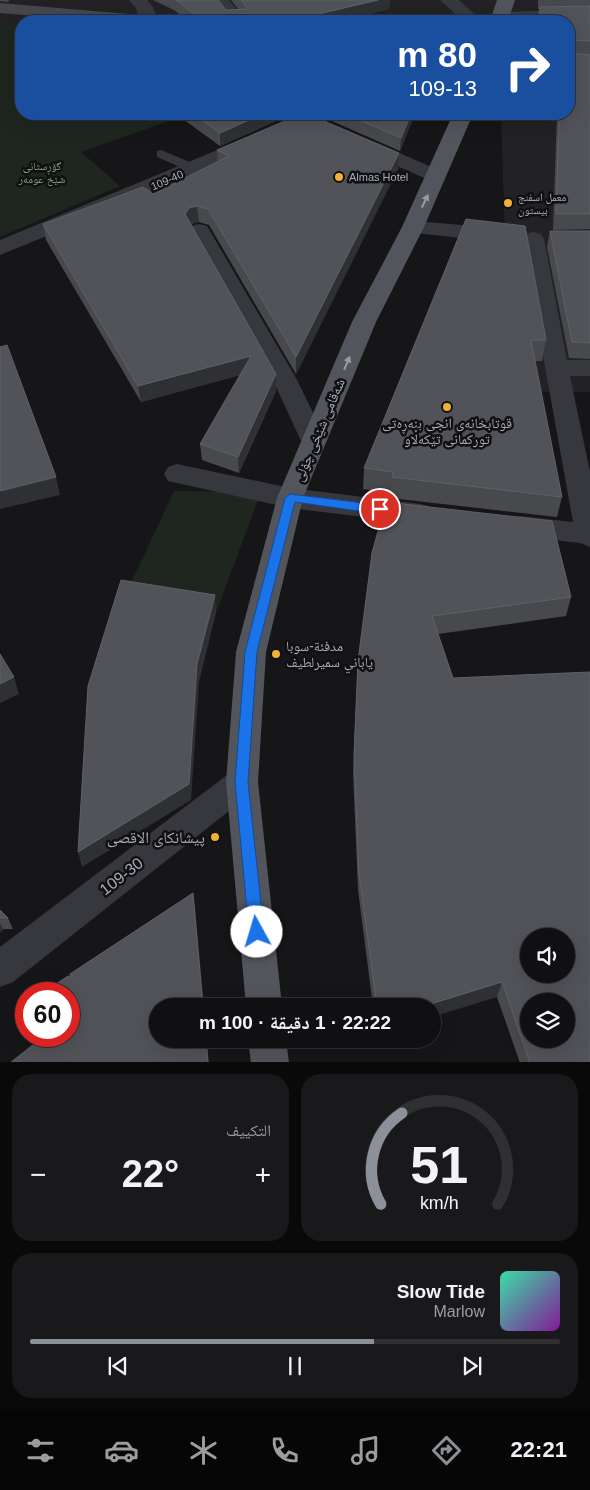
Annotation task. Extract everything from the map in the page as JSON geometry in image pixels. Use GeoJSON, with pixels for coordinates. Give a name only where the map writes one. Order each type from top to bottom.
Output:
{"type":"FeatureCollection","features":[{"type":"Feature","properties":{"kind":"main road"},"geometry":{"type":"LineString","coordinates":[[501,15],[506,0]]}},
{"type":"Feature","properties":{"kind":"main road"},"geometry":{"type":"LineString","coordinates":[[0,8],[58,15]]}},
{"type":"Feature","properties":{"kind":"main road","name":"شەقامی شێخی چۆلی"},"geometry":{"type":"LineString","coordinates":[[263,998],[242,782],[251,652],[290,498],[364,322],[436,176],[460,120]]}},
{"type":"Feature","properties":{"kind":"main road"},"geometry":{"type":"LineString","coordinates":[[268,1048],[270,1062]]}},
{"type":"Feature","properties":{"kind":"street"},"geometry":{"type":"LineString","coordinates":[[138,0],[147,15]]}},
{"type":"Feature","properties":{"kind":"street"},"geometry":{"type":"LineString","coordinates":[[220,0],[231,15]]}},
{"type":"Feature","properties":{"kind":"street"},"geometry":{"type":"LineString","coordinates":[[449,0],[466,15]]}},
{"type":"Feature","properties":{"kind":"street"},"geometry":{"type":"LineString","coordinates":[[572,15],[590,14]]}},
{"type":"Feature","properties":{"kind":"street","name":"109-40"},"geometry":{"type":"LineString","coordinates":[[0,248],[193,168],[274,131],[292,120]]}},
{"type":"Feature","properties":{"kind":"street"},"geometry":{"type":"LineString","coordinates":[[308,120],[436,176]]}},
{"type":"Feature","properties":{"kind":"street"},"geometry":{"type":"LineString","coordinates":[[412,226],[542,238],[556,368],[589,527],[490,522]]}},
{"type":"Feature","properties":{"kind":"street"},"geometry":{"type":"LineString","coordinates":[[198,231],[284,378],[314,441]]}},
{"type":"Feature","properties":{"kind":"street"},"geometry":{"type":"LineString","coordinates":[[556,368],[590,368]]}},
{"type":"Feature","properties":{"kind":"street"},"geometry":{"type":"LineString","coordinates":[[177,474],[290,498],[441,516]]}},
{"type":"Feature","properties":{"kind":"street","name":"109-30"},"geometry":{"type":"LineString","coordinates":[[0,969],[242,782]]}},
{"type":"Feature","properties":{"kind":"lane"},"geometry":{"type":"LineString","coordinates":[[161,154],[193,168]]}},
{"type":"Feature","properties":{"kind":"shaded area"},"geometry":{"type":"Polygon","coordinates":[[[0,0],[590,0],[590,392],[514,392],[505,241],[501,120],[575,120],[575,15],[15,15],[15,23],[0,22],[0,0]]]}},
{"type":"Feature","properties":{"kind":"green space","name":"گۆڕستانی شێخ عومەر"},"geometry":{"type":"Polygon","coordinates":[[[0,22],[15,23],[15,120],[172,120],[81,152],[120,186],[0,237],[0,22]]]}},
{"type":"Feature","properties":{"kind":"green space"},"geometry":{"type":"Polygon","coordinates":[[[174,491],[261,492],[216,613],[124,598],[174,491]]]}},
{"type":"Feature","properties":{"kind":"building"},"geometry":{"type":"Polygon","coordinates":[[[176,0],[218,0],[226,10],[248,9],[241,0],[378,0],[314,15],[195,15],[176,0]]]}},
{"type":"Feature","properties":{"kind":"building"},"geometry":{"type":"Polygon","coordinates":[[[590,6],[590,41],[575,40],[575,15],[539,15],[540,7],[590,6]]]}},
{"type":"Feature","properties":{"kind":"building"},"geometry":{"type":"Polygon","coordinates":[[[575,54],[590,55],[590,214],[556,214],[559,120],[575,120],[575,54]]]}},
{"type":"Feature","properties":{"kind":"building"},"geometry":{"type":"Polygon","coordinates":[[[202,120],[249,120],[220,133],[202,120]]]}},
{"type":"Feature","properties":{"kind":"building"},"geometry":{"type":"Polygon","coordinates":[[[287,120],[321,120],[399,153],[296,357],[208,209],[197,206],[189,208],[185,214],[276,374],[238,457],[200,444],[251,356],[138,386],[43,224],[143,187],[153,194],[229,156],[217,150],[287,120]]]}},
{"type":"Feature","properties":{"kind":"building"},"geometry":{"type":"Polygon","coordinates":[[[360,120],[408,120],[401,138],[360,120]]]}},
{"type":"Feature","properties":{"kind":"building"},"geometry":{"type":"Polygon","coordinates":[[[466,219],[525,226],[546,340],[531,340],[562,497],[392,477],[393,472],[364,468],[466,219]]]}},
{"type":"Feature","properties":{"kind":"building"},"geometry":{"type":"Polygon","coordinates":[[[550,231],[590,231],[590,343],[572,342],[550,231]]]}},
{"type":"Feature","properties":{"kind":"building"},"geometry":{"type":"Polygon","coordinates":[[[7,345],[56,477],[0,491],[0,347],[7,345]]]}},
{"type":"Feature","properties":{"kind":"building"},"geometry":{"type":"Polygon","coordinates":[[[386,502],[552,521],[571,597],[432,616],[453,678],[590,672],[590,1062],[530,1062],[525,1048],[575,1048],[575,993],[520,993],[520,1034],[502,982],[441,1001],[441,998],[376,998],[359,874],[354,755],[358,661],[372,553],[386,502]]]}},
{"type":"Feature","properties":{"kind":"building"},"geometry":{"type":"Polygon","coordinates":[[[121,580],[215,595],[197,664],[189,784],[78,852],[88,686],[121,580]]]}},
{"type":"Feature","properties":{"kind":"building"},"geometry":{"type":"Polygon","coordinates":[[[0,654],[14,677],[0,684],[0,654]]]}},
{"type":"Feature","properties":{"kind":"building"},"geometry":{"type":"Polygon","coordinates":[[[193,893],[202,998],[149,998],[149,1048],[207,1048],[208,1062],[11,1062],[30,1047],[80,1047],[80,982],[59,982],[68,976],[70,978],[70,974],[193,893]]]}},
{"type":"Feature","properties":{"kind":"building"},"geometry":{"type":"Polygon","coordinates":[[[0,910],[8,918],[0,918],[0,910]]]}},
{"type":"Feature","properties":{"kind":"place","name":"Almas Hotel"},"geometry":{"type":"Point","coordinates":[339,177]}},
{"type":"Feature","properties":{"kind":"place","name":"معمل اسفنج بيستون"},"geometry":{"type":"Point","coordinates":[508,203]}},
{"type":"Feature","properties":{"kind":"place","name":"قوتابخانەی انجی بنەڕەتی تورکمانی تێکەڵاو"},"geometry":{"type":"Point","coordinates":[447,407]}},
{"type":"Feature","properties":{"kind":"place","name":"مدفئة-سوبا ياباني سميرلطيف"},"geometry":{"type":"Point","coordinates":[276,654]}},
{"type":"Feature","properties":{"kind":"place","name":"پيشانكاى الاقصى"},"geometry":{"type":"Point","coordinates":[215,837]}},
{"type":"Feature","properties":{"kind":"route"},"geometry":{"type":"LineString","coordinates":[[257,932],[242,782],[251,652],[290,498],[380,509]]}}]}
